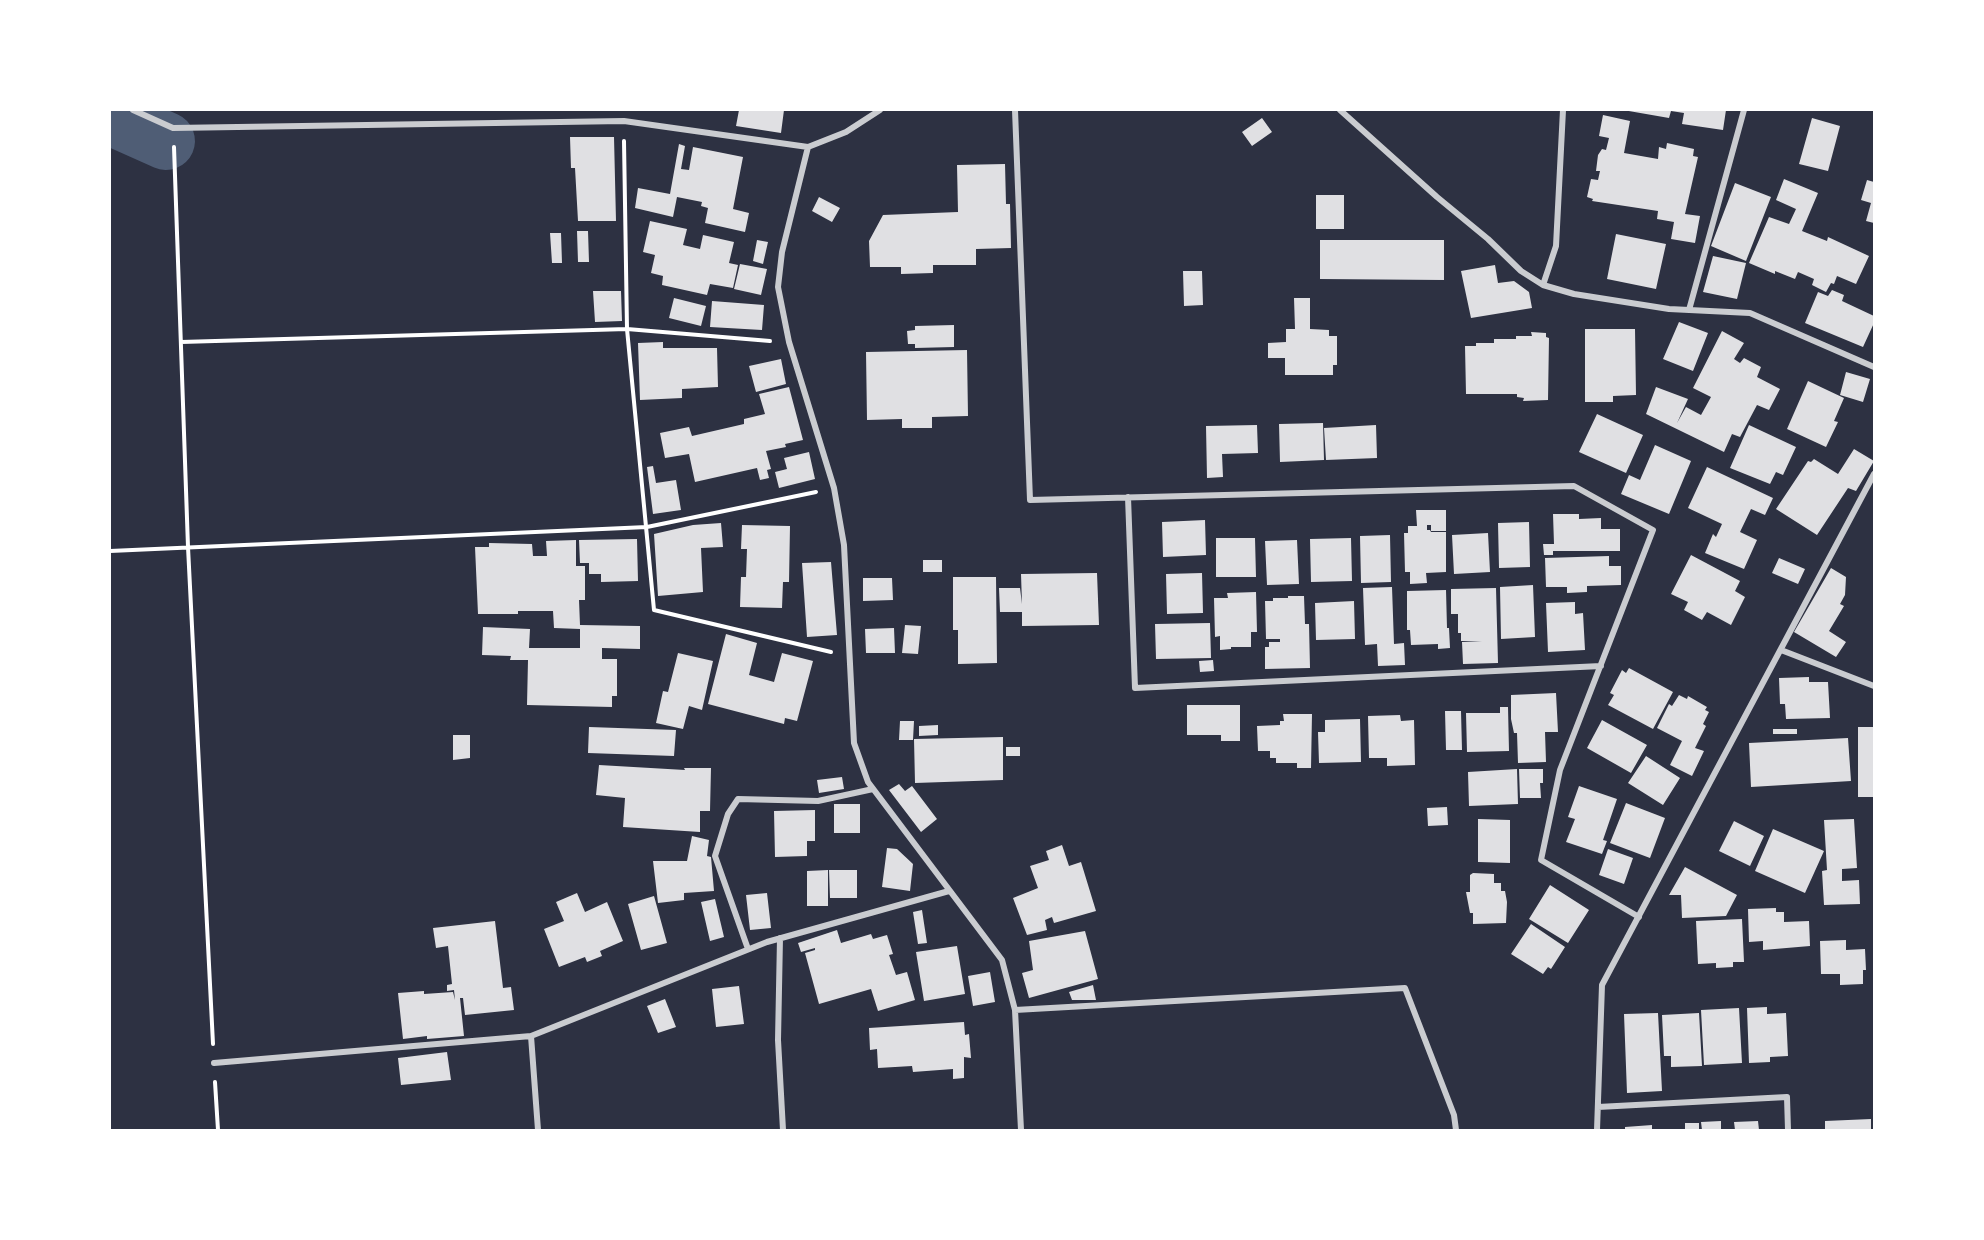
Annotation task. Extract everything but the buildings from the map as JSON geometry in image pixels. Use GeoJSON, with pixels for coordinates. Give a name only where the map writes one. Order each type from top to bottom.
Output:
{"type":"FeatureCollection","features":[{"type":"Feature","properties":{"kind":"street"},"geometry":{"type":"LineString","coordinates":[[133,110],[173,128],[624,121],[808,147],[846,132],[880,110]]}},
{"type":"Feature","properties":{"kind":"street"},"geometry":{"type":"LineString","coordinates":[[1015,110],[1030,500],[1574,486],[1653,530],[1560,770],[1541,860],[1639,917]]}},
{"type":"Feature","properties":{"kind":"street"},"geometry":{"type":"LineString","coordinates":[[1340,110],[1437,197],[1488,239],[1521,271],[1544,285],[1574,294],[1669,309],[1750,313],[1875,367]]}},
{"type":"Feature","properties":{"kind":"street"},"geometry":{"type":"LineString","coordinates":[[1544,285],[1556,246],[1563,110]]}},
{"type":"Feature","properties":{"kind":"street"},"geometry":{"type":"LineString","coordinates":[[1689,310],[1744,110]]}},
{"type":"Feature","properties":{"kind":"street"},"geometry":{"type":"LineString","coordinates":[[808,147],[782,252],[778,287],[789,342],[834,488],[844,545],[854,743],[868,782],[1002,960],[1015,1010],[1021,1131]]}},
{"type":"Feature","properties":{"kind":"street"},"geometry":{"type":"LineString","coordinates":[[1597,1131],[1602,985],[1875,474]]}},
{"type":"Feature","properties":{"kind":"street"},"geometry":{"type":"LineString","coordinates":[[1128,497],[1135,688],[1601,666]]}},
{"type":"Feature","properties":{"kind":"street"},"geometry":{"type":"LineString","coordinates":[[1781,650],[1875,686]]}},
{"type":"Feature","properties":{"kind":"street"},"geometry":{"type":"LineString","coordinates":[[748,949],[715,856],[728,814],[738,799],[818,801],[873,789]]}},
{"type":"Feature","properties":{"kind":"street"},"geometry":{"type":"LineString","coordinates":[[214,1062],[531,1036],[748,949],[949,891]]}},
{"type":"Feature","properties":{"kind":"street"},"geometry":{"type":"LineString","coordinates":[[780,938],[778,1040],[783,1131]]}},
{"type":"Feature","properties":{"kind":"street"},"geometry":{"type":"LineString","coordinates":[[1015,1010],[1405,988],[1454,1115],[1456,1131]]}},
{"type":"Feature","properties":{"kind":"street"},"geometry":{"type":"LineString","coordinates":[[531,1036],[538,1131]]}},
{"type":"Feature","properties":{"kind":"street"},"geometry":{"type":"LineString","coordinates":[[1598,1107],[1787,1097],[1788,1131]]}},
{"type":"Feature","properties":{"kind":"path"},"geometry":{"type":"LineString","coordinates":[[624,121],[627,329],[654,610],[850,656]]}},
{"type":"Feature","properties":{"kind":"path"},"geometry":{"type":"LineString","coordinates":[[173,128],[188,547],[218,1131]]}},
{"type":"Feature","properties":{"kind":"path"},"geometry":{"type":"LineString","coordinates":[[180,342],[627,329],[789,342]]}},
{"type":"Feature","properties":{"kind":"path"},"geometry":{"type":"LineString","coordinates":[[110,551],[647,527],[834,488]]}},
{"type":"Feature","properties":{"kind":"waterway"},"geometry":{"type":"LineString","coordinates":[[110,116],[166,141]]}}]}
